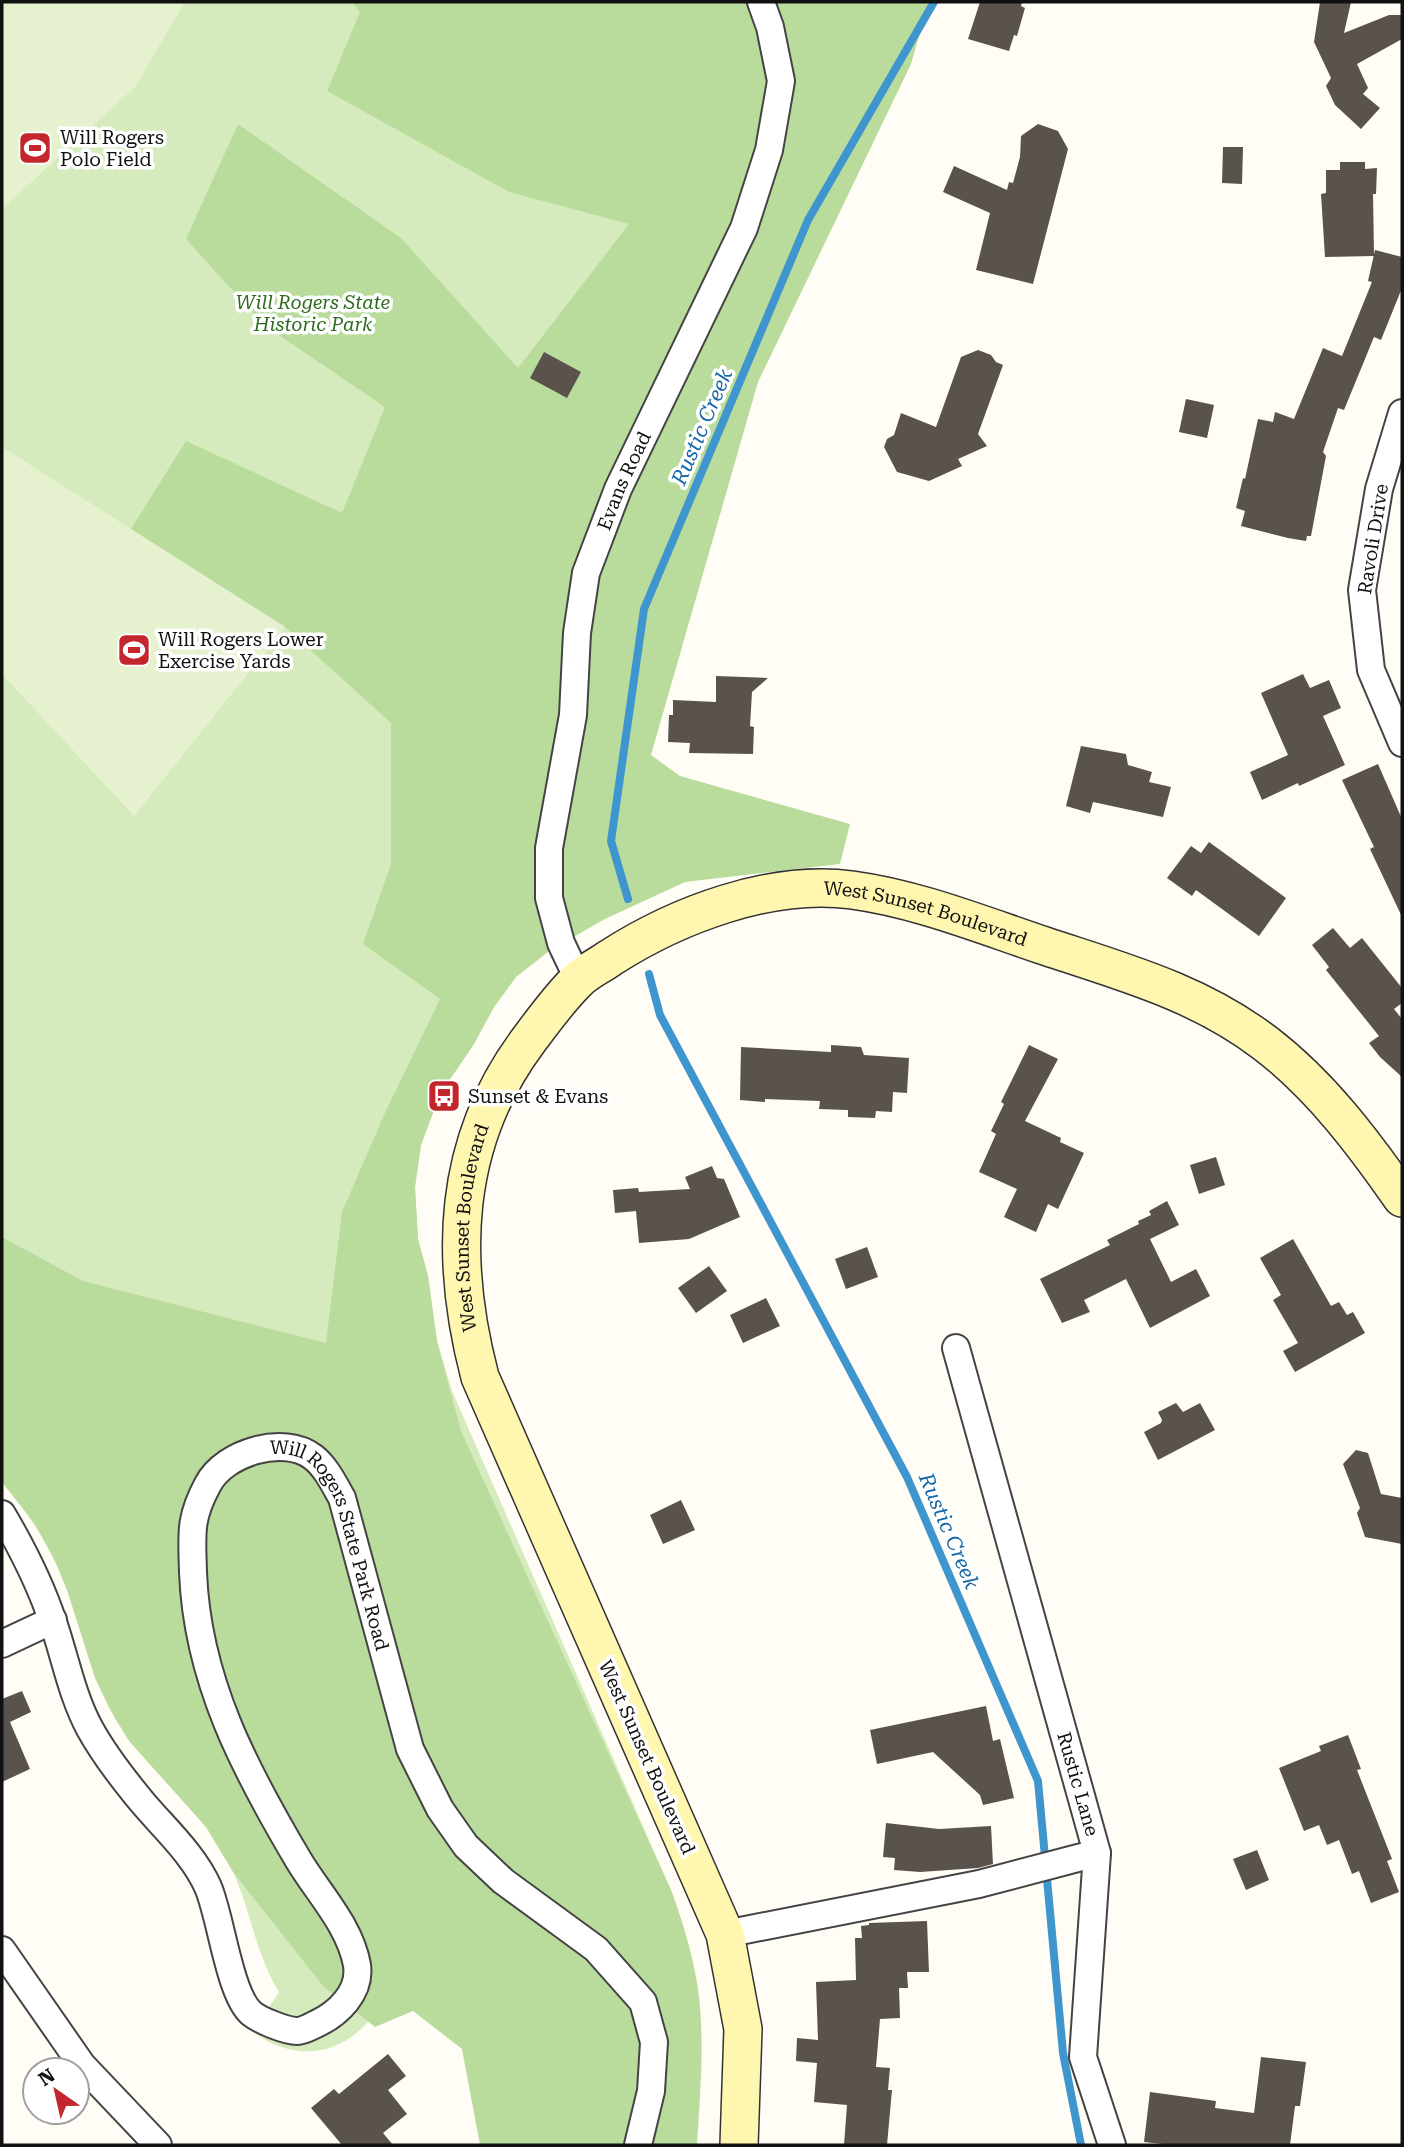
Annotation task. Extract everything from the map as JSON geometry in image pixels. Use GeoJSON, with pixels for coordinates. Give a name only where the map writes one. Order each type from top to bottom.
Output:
{"type":"FeatureCollection","features":[{"type":"Feature","properties":{"kind":"main road","name":"West Sunset Boulevard"},"geometry":{"type":"LineString","coordinates":[[739,2145],[743,2029],[725,1934],[480,1377],[468,1332],[461,1270],[465,1186],[475,1146],[493,1098],[514,1060],[578,979],[666,925],[743,900],[788,890],[851,890],[898,900],[1136,974],[1221,1013],[1265,1044],[1308,1080],[1350,1128],[1402,1198]]}},
{"type":"Feature","properties":{"kind":"street","name":"Evans Road"},"geometry":{"type":"LineString","coordinates":[[578,979],[561,943],[549,898],[550,848],[573,715],[578,633],[586,573],[618,489],[744,228],[765,163],[781,81],[770,27],[761,2]]}},
{"type":"Feature","properties":{"kind":"street","name":"Ravoli Drive"},"geometry":{"type":"LineString","coordinates":[[1402,413],[1379,489],[1362,590],[1371,670],[1402,743]]}},
{"type":"Feature","properties":{"kind":"street","name":"Rustic Lane"},"geometry":{"type":"LineString","coordinates":[[725,1934],[979,1884],[1097,1853],[956,1348]]}},
{"type":"Feature","properties":{"kind":"street","name":"Will Rogers State Park Road"},"geometry":{"type":"LineString","coordinates":[[2,1514],[27,1557],[53,1620],[88,1725],[112,1766],[186,1852],[207,1885],[237,1991],[251,2013],[284,2029],[300,2032],[333,2017],[349,1998],[358,1970],[349,1938],[301,1864],[258,1790],[215,1695],[195,1609],[192,1534],[195,1507],[212,1476],[247,1452],[284,1446],[312,1456],[328,1474],[342,1497],[410,1749],[440,1809],[466,1846],[503,1881],[596,1949],[643,2002],[654,2042],[651,2091],[638,2145]]}},
{"type":"Feature","properties":{"kind":"street"},"geometry":{"type":"LineString","coordinates":[[2,1644],[53,1620]]}},
{"type":"Feature","properties":{"kind":"street"},"geometry":{"type":"LineString","coordinates":[[1097,1853],[1083,2057],[1112,2145]]}},
{"type":"Feature","properties":{"kind":"street"},"geometry":{"type":"LineString","coordinates":[[2,1950],[82,2064],[158,2145]]}},
{"type":"Feature","properties":{"kind":"green space","name":"Will Rogers State Historic Park"},"geometry":{"type":"Polygon","coordinates":[[[2,2],[740,2],[549,951],[516,977],[494,1007],[474,1044],[440,1094],[421,1145],[415,1187],[418,1239],[428,1276],[437,1341],[452,1391],[671,1890],[679,1914],[695,1982],[701,2077],[547,1985],[375,2013],[348,2039],[334,2047],[318,2051],[286,2048],[253,2032],[279,1992],[262,1958],[231,1867],[208,1830],[145,1759],[117,1721],[99,1687],[72,1604],[54,1560],[31,1520],[2,1482],[2,2]]]}},
{"type":"Feature","properties":{"kind":"green space","name":"Will Rogers Polo Field"},"geometry":{"type":"Polygon","coordinates":[[[2,2],[185,2],[135,87],[2,209],[2,2]]]}},
{"type":"Feature","properties":{"kind":"green space"},"geometry":{"type":"Polygon","coordinates":[[[352,2],[929,2],[911,64],[758,382],[651,755],[680,776],[850,824],[840,864],[685,882],[605,919],[549,951],[516,977],[494,1007],[474,1044],[440,1094],[421,1145],[415,1187],[418,1239],[428,1276],[437,1341],[461,1431],[671,1890],[683,1926],[700,2008],[701,2067],[697,2145],[480,2145],[462,2049],[413,2011],[375,2027],[323,1986],[233,1872],[206,1827],[129,1741],[95,1678],[55,1561],[35,1524],[2,1482],[2,1237],[83,1281],[326,1343],[342,1212],[384,1115],[440,999],[363,944],[391,864],[391,723],[285,627],[131,529],[186,441],[342,513],[385,407],[264,325],[186,239],[238,124],[401,238],[518,368],[629,224],[509,192],[327,91],[360,12],[352,2]]]}},
{"type":"Feature","properties":{"kind":"green space","name":"Will Rogers Lower Exercise Yards"},"geometry":{"type":"Polygon","coordinates":[[[2,447],[285,627],[134,816],[2,674],[2,447]]]}},
{"type":"Feature","properties":{"kind":"building"},"geometry":{"type":"Polygon","coordinates":[[[980,2],[1022,2],[1021,6],[1025,8],[1017,36],[1014,35],[1009,51],[968,39],[980,2]]]}},
{"type":"Feature","properties":{"kind":"building"},"geometry":{"type":"Polygon","coordinates":[[[1320,2],[1351,2],[1344,33],[1389,15],[1402,15],[1402,39],[1357,64],[1368,88],[1363,94],[1380,108],[1361,129],[1335,105],[1326,86],[1331,78],[1314,42],[1320,2]]]}},
{"type":"Feature","properties":{"kind":"building"},"geometry":{"type":"Polygon","coordinates":[[[1038,124],[1058,131],[1068,149],[1033,284],[976,270],[990,213],[943,192],[954,166],[1007,190],[1009,182],[1013,183],[1020,157],[1021,136],[1038,124]]]}},
{"type":"Feature","properties":{"kind":"building"},"geometry":{"type":"Polygon","coordinates":[[[1223,147],[1243,147],[1242,184],[1222,183],[1223,147]]]}},
{"type":"Feature","properties":{"kind":"building"},"geometry":{"type":"Polygon","coordinates":[[[1340,162],[1365,162],[1365,169],[1377,168],[1376,194],[1373,194],[1374,256],[1325,257],[1321,194],[1326,193],[1326,170],[1340,170],[1340,162]]]}},
{"type":"Feature","properties":{"kind":"building"},"geometry":{"type":"Polygon","coordinates":[[[1375,250],[1402,257],[1402,288],[1381,340],[1374,337],[1344,410],[1338,408],[1323,452],[1326,456],[1311,536],[1307,536],[1306,541],[1241,526],[1245,511],[1236,508],[1258,419],[1273,422],[1275,412],[1294,419],[1323,348],[1342,356],[1372,282],[1368,281],[1375,250]]]}},
{"type":"Feature","properties":{"kind":"building"},"geometry":{"type":"Polygon","coordinates":[[[978,350],[991,355],[996,362],[1003,365],[978,434],[987,446],[958,459],[962,466],[929,481],[897,472],[884,447],[887,439],[894,435],[901,413],[936,427],[961,357],[978,350]]]}},
{"type":"Feature","properties":{"kind":"building"},"geometry":{"type":"Polygon","coordinates":[[[544,352],[581,372],[567,398],[530,378],[544,352]]]}},
{"type":"Feature","properties":{"kind":"building"},"geometry":{"type":"Polygon","coordinates":[[[1186,399],[1214,405],[1207,438],[1179,432],[1186,399]]]}},
{"type":"Feature","properties":{"kind":"building"},"geometry":{"type":"Polygon","coordinates":[[[1303,674],[1310,688],[1329,680],[1341,708],[1323,716],[1345,765],[1262,800],[1250,772],[1288,755],[1261,693],[1303,674]]]}},
{"type":"Feature","properties":{"kind":"building"},"geometry":{"type":"Polygon","coordinates":[[[716,676],[768,678],[752,692],[750,726],[754,727],[753,754],[689,753],[690,743],[668,742],[669,715],[673,715],[673,700],[716,702],[716,676]]]}},
{"type":"Feature","properties":{"kind":"building"},"geometry":{"type":"Polygon","coordinates":[[[1081,746],[1126,754],[1128,765],[1152,772],[1149,782],[1171,787],[1163,817],[1093,802],[1090,813],[1066,806],[1081,746]]]}},
{"type":"Feature","properties":{"kind":"building"},"geometry":{"type":"Polygon","coordinates":[[[1378,764],[1402,819],[1402,917],[1370,849],[1374,847],[1342,780],[1378,764]]]}},
{"type":"Feature","properties":{"kind":"building"},"geometry":{"type":"Polygon","coordinates":[[[1209,842],[1286,898],[1259,936],[1196,890],[1192,896],[1167,878],[1191,846],[1201,853],[1209,842]]]}},
{"type":"Feature","properties":{"kind":"building"},"geometry":{"type":"Polygon","coordinates":[[[1333,928],[1350,948],[1362,938],[1402,988],[1402,1003],[1394,1009],[1402,1019],[1402,1077],[1369,1043],[1379,1036],[1326,970],[1329,967],[1312,945],[1333,928]]]}},
{"type":"Feature","properties":{"kind":"building"},"geometry":{"type":"Polygon","coordinates":[[[831,1045],[861,1047],[864,1055],[909,1058],[907,1093],[893,1092],[892,1112],[876,1111],[875,1118],[848,1117],[848,1110],[819,1109],[820,1101],[740,1100],[741,1047],[831,1052],[831,1045]]]}},
{"type":"Feature","properties":{"kind":"building"},"geometry":{"type":"Polygon","coordinates":[[[1029,1045],[1058,1059],[1025,1121],[1061,1138],[1060,1142],[1084,1153],[1058,1209],[1048,1204],[1036,1232],[1004,1217],[1017,1189],[979,1172],[996,1134],[991,1131],[1004,1104],[1001,1102],[1029,1045]]]}},
{"type":"Feature","properties":{"kind":"building"},"geometry":{"type":"Polygon","coordinates":[[[1216,1157],[1225,1185],[1199,1194],[1190,1165],[1216,1157]]]}},
{"type":"Feature","properties":{"kind":"building"},"geometry":{"type":"Polygon","coordinates":[[[712,1166],[717,1178],[724,1179],[740,1217],[689,1239],[639,1243],[636,1211],[615,1213],[613,1190],[638,1188],[639,1192],[690,1189],[685,1177],[712,1166]]]}},
{"type":"Feature","properties":{"kind":"building"},"geometry":{"type":"Polygon","coordinates":[[[1167,1201],[1179,1225],[1150,1239],[1171,1282],[1196,1269],[1210,1296],[1150,1328],[1126,1279],[1084,1300],[1090,1312],[1062,1323],[1040,1279],[1110,1245],[1107,1240],[1139,1224],[1138,1221],[1151,1215],[1149,1211],[1167,1201]]]}},
{"type":"Feature","properties":{"kind":"building"},"geometry":{"type":"Polygon","coordinates":[[[1293,1239],[1331,1306],[1339,1302],[1347,1315],[1353,1312],[1365,1333],[1295,1372],[1283,1351],[1298,1343],[1273,1300],[1281,1295],[1260,1258],[1293,1239]]]}},
{"type":"Feature","properties":{"kind":"building"},"geometry":{"type":"Polygon","coordinates":[[[867,1247],[878,1277],[846,1289],[835,1259],[867,1247]]]}},
{"type":"Feature","properties":{"kind":"building"},"geometry":{"type":"Polygon","coordinates":[[[709,1266],[727,1291],[696,1313],[678,1288],[709,1266]]]}},
{"type":"Feature","properties":{"kind":"building"},"geometry":{"type":"Polygon","coordinates":[[[766,1298],[780,1326],[743,1343],[730,1315],[766,1298]]]}},
{"type":"Feature","properties":{"kind":"building"},"geometry":{"type":"Polygon","coordinates":[[[1176,1403],[1183,1412],[1200,1403],[1215,1430],[1158,1460],[1144,1432],[1161,1423],[1158,1412],[1176,1403]]]}},
{"type":"Feature","properties":{"kind":"building"},"geometry":{"type":"Polygon","coordinates":[[[1356,1450],[1368,1453],[1381,1494],[1402,1498],[1402,1544],[1365,1537],[1357,1513],[1360,1508],[1343,1464],[1356,1450]]]}},
{"type":"Feature","properties":{"kind":"building"},"geometry":{"type":"Polygon","coordinates":[[[681,1500],[695,1530],[663,1544],[650,1515],[681,1500]]]}},
{"type":"Feature","properties":{"kind":"building"},"geometry":{"type":"Polygon","coordinates":[[[22,1691],[31,1712],[10,1722],[30,1769],[2,1782],[2,1699],[22,1691]]]}},
{"type":"Feature","properties":{"kind":"building"},"geometry":{"type":"Polygon","coordinates":[[[986,1706],[993,1741],[1000,1739],[1014,1798],[983,1805],[980,1795],[933,1752],[877,1764],[870,1730],[986,1706]]]}},
{"type":"Feature","properties":{"kind":"building"},"geometry":{"type":"Polygon","coordinates":[[[1348,1735],[1361,1769],[1357,1770],[1392,1859],[1387,1861],[1399,1892],[1371,1903],[1359,1871],[1352,1874],[1339,1840],[1327,1845],[1319,1825],[1304,1831],[1279,1768],[1321,1751],[1319,1746],[1348,1735]]]}},
{"type":"Feature","properties":{"kind":"building"},"geometry":{"type":"Polygon","coordinates":[[[886,1823],[939,1829],[991,1826],[993,1864],[978,1868],[920,1872],[894,1870],[895,1858],[883,1857],[886,1823]]]}},
{"type":"Feature","properties":{"kind":"building"},"geometry":{"type":"Polygon","coordinates":[[[1257,1850],[1269,1880],[1246,1890],[1233,1859],[1257,1850]]]}},
{"type":"Feature","properties":{"kind":"building"},"geometry":{"type":"Polygon","coordinates":[[[927,1921],[929,1972],[907,1972],[908,1988],[899,1988],[900,2018],[880,2019],[876,2067],[890,2068],[888,2090],[892,2090],[887,2145],[844,2145],[847,2105],[814,2102],[817,2063],[796,2061],[797,2038],[818,2040],[816,1982],[856,1980],[855,1938],[862,1938],[861,1926],[869,1923],[927,1921]]]}},
{"type":"Feature","properties":{"kind":"building"},"geometry":{"type":"Polygon","coordinates":[[[388,2054],[406,2076],[388,2090],[407,2114],[383,2133],[393,2145],[342,2145],[311,2108],[334,2089],[339,2094],[388,2054]]]}},
{"type":"Feature","properties":{"kind":"building"},"geometry":{"type":"Polygon","coordinates":[[[1261,2057],[1306,2062],[1300,2106],[1295,2106],[1290,2145],[1172,2145],[1144,2142],[1150,2092],[1216,2101],[1215,2108],[1254,2113],[1261,2057]]]}},
{"type":"Feature","properties":{"kind":"waterway","name":"Rustic Creek"},"geometry":{"type":"LineString","coordinates":[[628,899],[611,841],[644,609],[808,220],[934,2]]}},
{"type":"Feature","properties":{"kind":"waterway","name":"Rustic Creek"},"geometry":{"type":"LineString","coordinates":[[649,974],[660,1015],[907,1477],[1038,1781],[1063,2053],[1081,2145]]}},
{"type":"Feature","properties":{"kind":"place","name":"Will Rogers Polo Field"},"geometry":{"type":"Point","coordinates":[35,148]}},
{"type":"Feature","properties":{"kind":"place","name":"Will Rogers Lower Exercise Yards"},"geometry":{"type":"Point","coordinates":[134,650]}},
{"type":"Feature","properties":{"kind":"place","name":"Sunset & Evans"},"geometry":{"type":"Point","coordinates":[444,1096]}}]}
